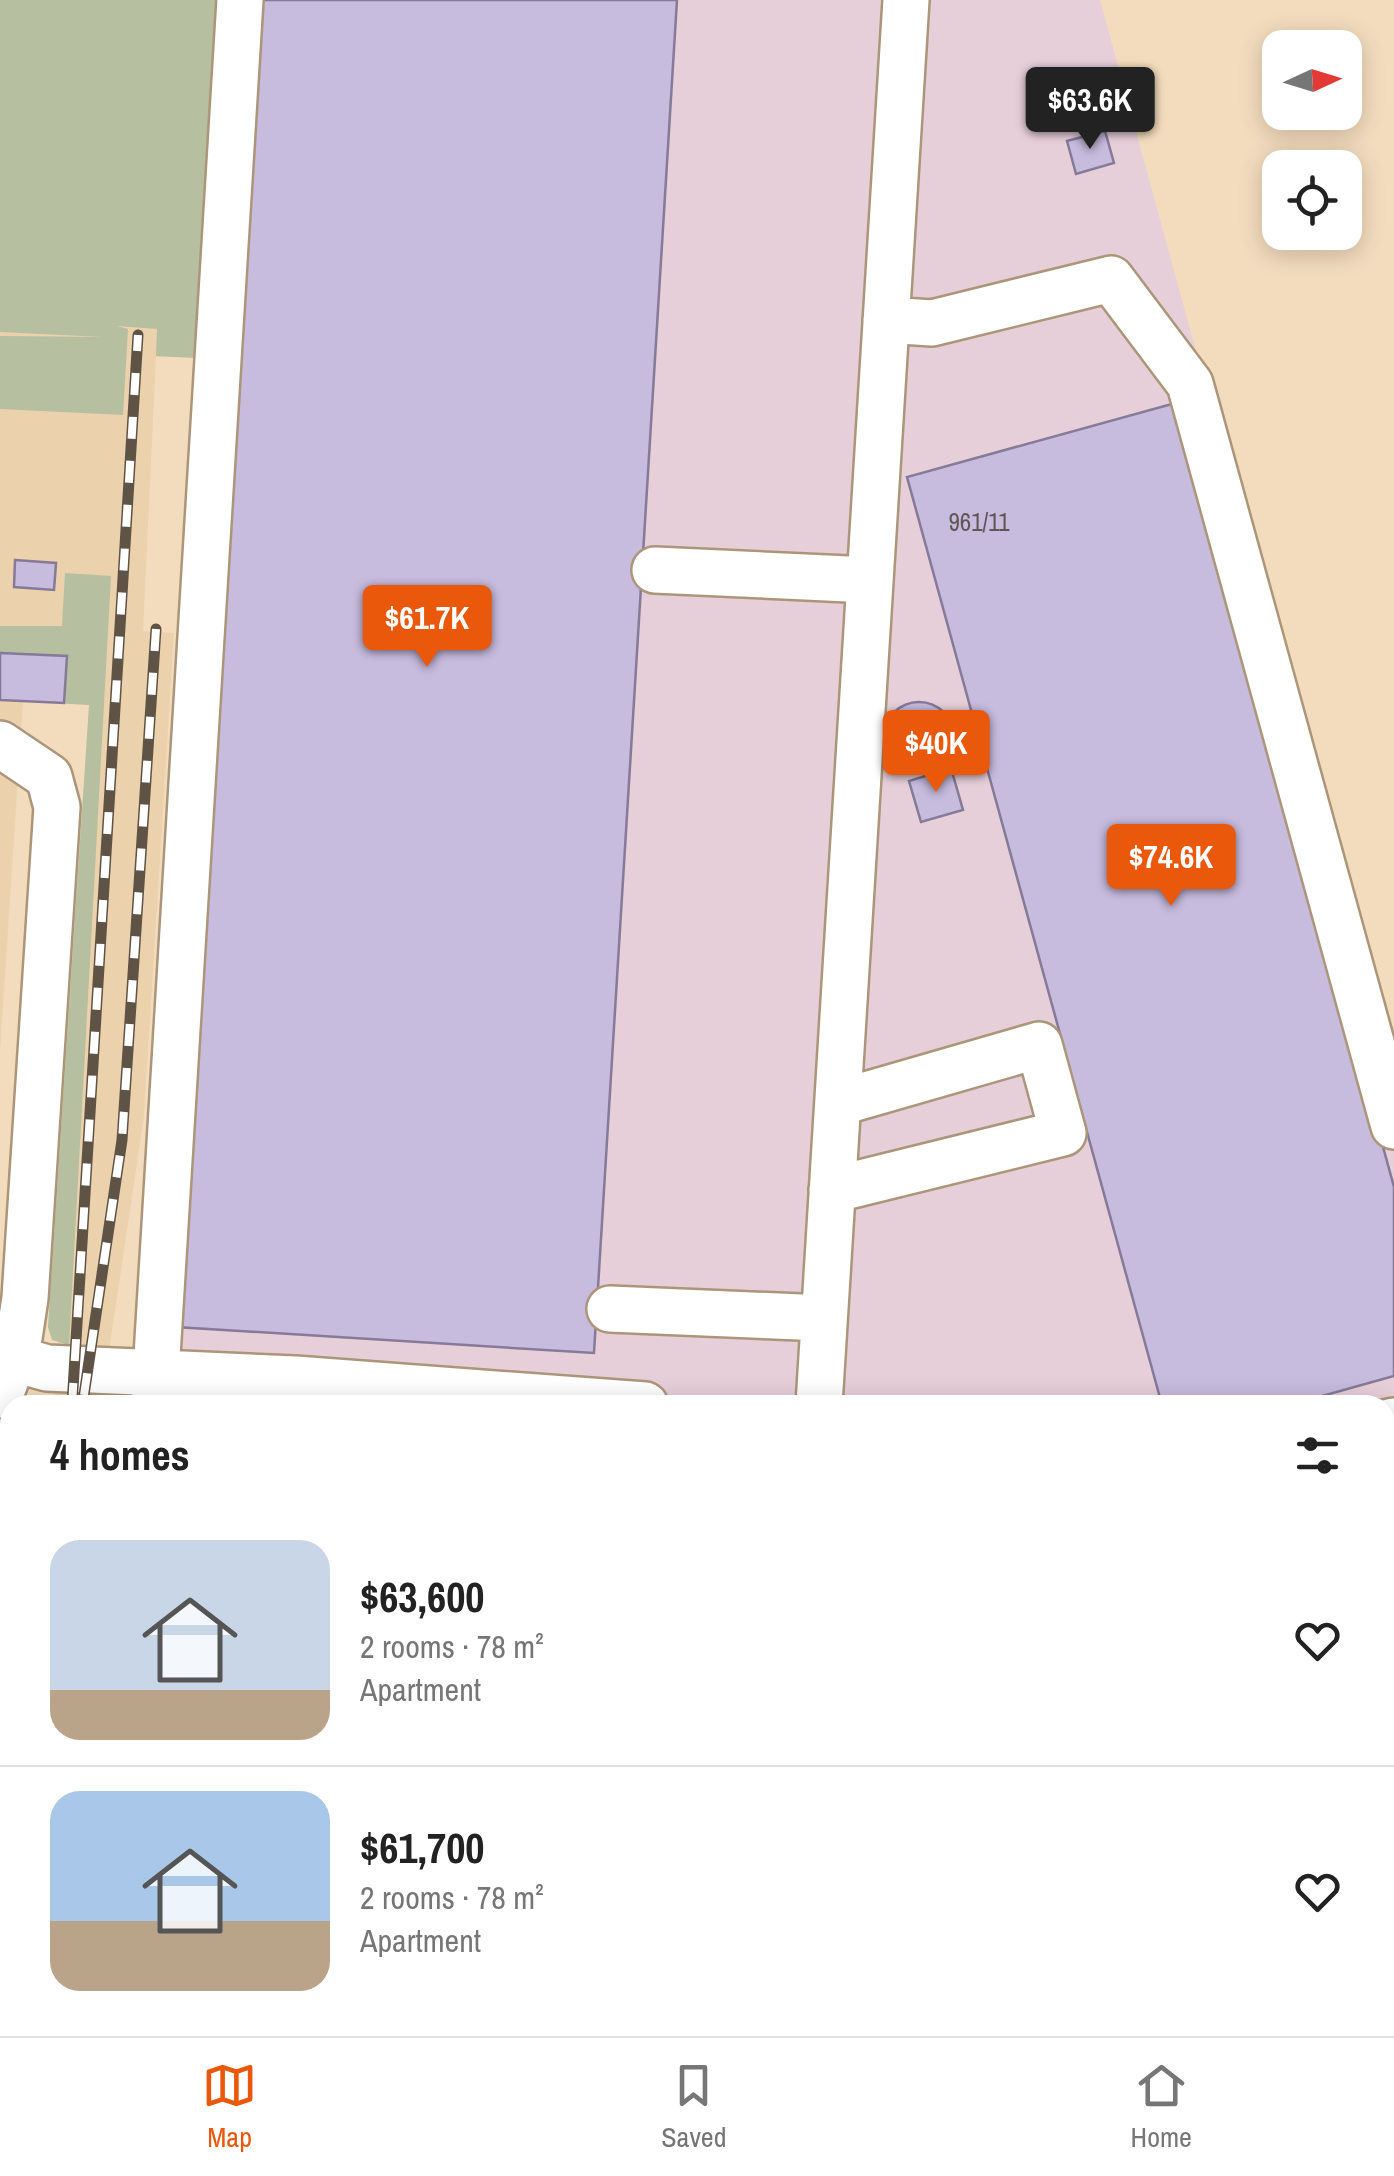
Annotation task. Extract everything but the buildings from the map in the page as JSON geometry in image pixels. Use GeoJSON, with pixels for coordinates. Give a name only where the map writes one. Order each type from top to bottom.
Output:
{"type":"FeatureCollection","features":[{"type":"Feature","properties":{"kind":"lane"},"geometry":{"type":"LineString","coordinates":[[155,1388],[240,0]]}},
{"type":"Feature","properties":{"kind":"lane"},"geometry":{"type":"LineString","coordinates":[[819,1395],[906,0]]}},
{"type":"Feature","properties":{"kind":"lane"},"geometry":{"type":"LineString","coordinates":[[886,320],[932,323],[1111,278],[1190,384],[1394,1126]]}},
{"type":"Feature","properties":{"kind":"lane"},"geometry":{"type":"LineString","coordinates":[[655,570],[870,580]]}},
{"type":"Feature","properties":{"kind":"lane"},"geometry":{"type":"LineString","coordinates":[[0,744],[49,777],[58,807],[25,1298],[7,1377],[47,1368],[155,1388],[357,1395]]}},
{"type":"Feature","properties":{"kind":"lane"},"geometry":{"type":"LineString","coordinates":[[832,1190],[1063,1133],[1039,1044],[838,1103]]}},
{"type":"Feature","properties":{"kind":"lane"},"geometry":{"type":"LineString","coordinates":[[610,1309],[824,1318]]}},
{"type":"Feature","properties":{"kind":"shaded area"},"geometry":{"type":"Polygon","coordinates":[[[0,0],[221,0],[199,358],[156,357],[143,631],[174,633],[144,1116],[102,1395],[55,1395],[100,661],[83,704],[23,701],[0,1052],[0,0]]]}},
{"type":"Feature","properties":{"kind":"shaded area"},"geometry":{"type":"Polygon","coordinates":[[[224,0],[1100,0],[1394,1075],[1394,1395],[146,1395],[224,0]]]}},
{"type":"Feature","properties":{"kind":"green space"},"geometry":{"type":"Polygon","coordinates":[[[0,0],[219,0],[198,358],[156,356],[157,329],[117,326],[128,329],[123,415],[0,409],[0,336],[103,337],[0,332],[0,0]]]}},
{"type":"Feature","properties":{"kind":"green space"},"geometry":{"type":"Polygon","coordinates":[[[65,573],[111,576],[69,1345],[52,1340],[48,1327],[89,705],[0,700],[0,626],[62,626],[65,573]]]}},
{"type":"Feature","properties":{"kind":"railway"},"geometry":{"type":"LineString","coordinates":[[73,1395],[138,335]]}},
{"type":"Feature","properties":{"kind":"railway"},"geometry":{"type":"LineString","coordinates":[[84,1395],[122,1140],[156,629]]}}]}
